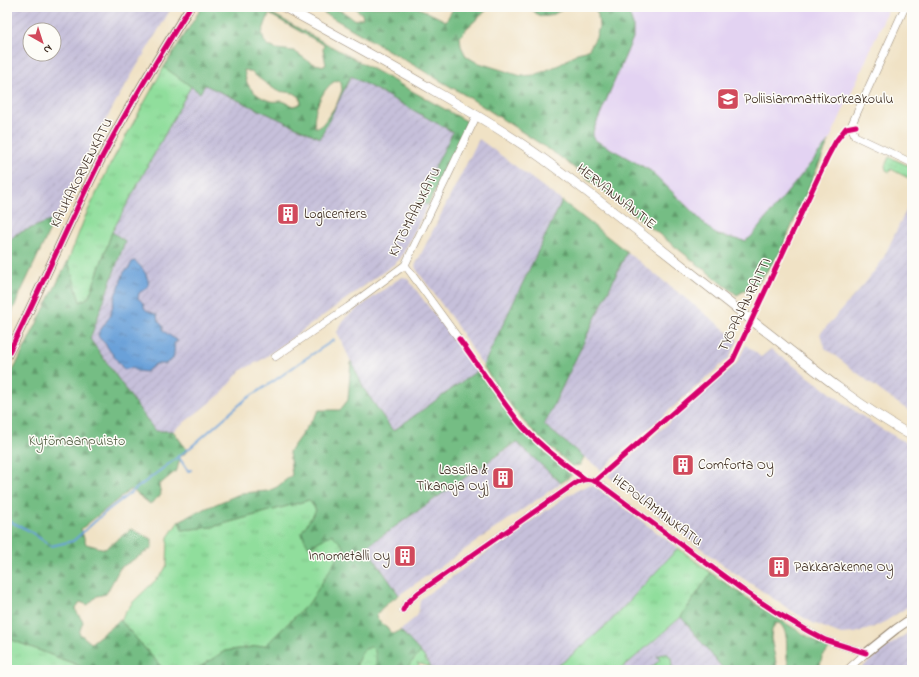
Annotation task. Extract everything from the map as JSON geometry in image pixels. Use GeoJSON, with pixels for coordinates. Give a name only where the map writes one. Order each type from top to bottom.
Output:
{"type":"FeatureCollection","features":[{"type":"Feature","properties":{"kind":"main road","name":"HERVANNANTIE"},"geometry":{"type":"LineString","coordinates":[[284,7],[362,49],[477,115],[540,157],[846,394],[912,436]]}},
{"type":"Feature","properties":{"kind":"street","name":"KAUHAKORVENKATU"},"geometry":{"type":"LineString","coordinates":[[7,356],[72,217],[102,157],[146,79],[190,7]]}},
{"type":"Feature","properties":{"kind":"street"},"geometry":{"type":"LineString","coordinates":[[905,7],[851,126],[855,136],[912,163]]}},
{"type":"Feature","properties":{"kind":"street","name":"KYTÖMAANKATU"},"geometry":{"type":"LineString","coordinates":[[275,357],[348,307],[405,265],[477,115]]}},
{"type":"Feature","properties":{"kind":"street"},"geometry":{"type":"LineString","coordinates":[[405,265],[459,339]]}},
{"type":"Feature","properties":{"kind":"street","name":"HEPOLAMMINKATU"},"geometry":{"type":"LineString","coordinates":[[403,610],[406,604],[418,593],[574,484],[580,480],[590,480],[601,485],[747,593],[780,614],[825,640],[866,653]]}},
{"type":"Feature","properties":{"kind":"street"},"geometry":{"type":"LineString","coordinates":[[847,670],[866,653],[912,618]]}},
{"type":"Feature","properties":{"kind":"shaded area"},"geometry":{"type":"Polygon","coordinates":[[[7,7],[172,7],[115,103],[55,219],[16,234],[7,243],[7,7]]]}},
{"type":"Feature","properties":{"kind":"shaded area","name":"Poliisiammattikorkeakoulu"},"geometry":{"type":"Polygon","coordinates":[[[627,7],[889,7],[829,141],[751,237],[745,241],[714,233],[651,171],[595,140],[593,131],[633,25],[627,7]]]}},
{"type":"Feature","properties":{"kind":"shaded area"},"geometry":{"type":"Polygon","coordinates":[[[351,76],[453,132],[417,202],[428,205],[400,259],[263,359],[240,371],[221,394],[173,431],[155,431],[90,339],[124,241],[112,232],[191,86],[200,93],[205,85],[320,138],[351,76]]]}},
{"type":"Feature","properties":{"kind":"shaded area"},"geometry":{"type":"Polygon","coordinates":[[[479,139],[562,201],[483,366],[415,266],[479,139]]]}},
{"type":"Feature","properties":{"kind":"shaded area"},"geometry":{"type":"Polygon","coordinates":[[[62,145],[68,147],[50,180],[36,194],[7,218],[7,203],[15,189],[26,159],[35,165],[13,203],[14,204],[29,192],[44,171],[46,171],[62,145]]]}},
{"type":"Feature","properties":{"kind":"shaded area"},"geometry":{"type":"Polygon","coordinates":[[[912,198],[912,413],[825,348],[820,334],[866,282],[882,261],[912,198]]]}},
{"type":"Feature","properties":{"kind":"shaded area"},"geometry":{"type":"Polygon","coordinates":[[[627,252],[738,340],[729,358],[601,470],[544,425],[627,252]]]}},
{"type":"Feature","properties":{"kind":"shaded area"},"geometry":{"type":"Polygon","coordinates":[[[403,277],[407,278],[477,371],[393,431],[364,389],[337,332],[345,318],[403,277]]]}},
{"type":"Feature","properties":{"kind":"shaded area"},"geometry":{"type":"Polygon","coordinates":[[[746,345],[761,357],[771,349],[859,414],[912,446],[912,604],[886,621],[872,628],[855,633],[841,634],[813,623],[792,611],[720,563],[608,476],[736,364],[746,345]]]}},
{"type":"Feature","properties":{"kind":"shaded area"},"geometry":{"type":"Polygon","coordinates":[[[517,442],[561,483],[399,595],[366,547],[517,442]]]}},
{"type":"Feature","properties":{"kind":"shaded area"},"geometry":{"type":"Polygon","coordinates":[[[590,485],[596,487],[678,548],[609,623],[552,670],[433,670],[422,654],[401,631],[399,631],[416,617],[422,598],[568,495],[590,485]]]}},
{"type":"Feature","properties":{"kind":"shaded area"},"geometry":{"type":"Polygon","coordinates":[[[681,617],[724,670],[620,670],[681,617]]]}},
{"type":"Feature","properties":{"kind":"shaded area"},"geometry":{"type":"Polygon","coordinates":[[[912,630],[912,670],[859,670],[883,650],[912,630]]]}},
{"type":"Feature","properties":{"kind":"green space"},"geometry":{"type":"Polygon","coordinates":[[[202,7],[260,7],[468,122],[428,205],[417,202],[453,132],[351,76],[337,104],[320,138],[205,85],[200,93],[164,67],[202,7]],[[269,14],[262,33],[264,41],[269,46],[276,49],[294,51],[311,63],[324,66],[326,65],[323,49],[324,45],[269,14]],[[244,70],[246,80],[256,94],[267,100],[281,101],[293,106],[301,103],[300,97],[294,93],[277,91],[251,72],[244,70]],[[338,80],[328,87],[317,107],[314,121],[315,127],[319,127],[323,124],[337,104],[342,90],[341,82],[338,80]]]}},
{"type":"Feature","properties":{"kind":"green space"},"geometry":{"type":"Polygon","coordinates":[[[314,7],[331,7],[343,12],[355,20],[363,18],[362,14],[354,7],[417,7],[446,21],[454,7],[490,7],[467,28],[460,37],[461,46],[466,56],[476,62],[521,76],[535,75],[561,64],[577,53],[589,49],[596,37],[599,27],[598,15],[594,7],[627,7],[633,25],[633,38],[593,131],[593,136],[595,140],[651,171],[714,233],[718,235],[745,241],[751,237],[829,141],[780,253],[758,283],[737,295],[559,156],[470,98],[314,7]]]}},
{"type":"Feature","properties":{"kind":"green space"},"geometry":{"type":"Polygon","coordinates":[[[530,7],[565,7],[548,16],[541,16],[530,7]]]}},
{"type":"Feature","properties":{"kind":"green space"},"geometry":{"type":"Polygon","coordinates":[[[164,67],[191,86],[112,232],[89,297],[80,302],[68,261],[85,217],[110,165],[164,67]]]}},
{"type":"Feature","properties":{"kind":"green space"},"geometry":{"type":"Polygon","coordinates":[[[889,157],[909,166],[912,170],[912,180],[891,169],[890,172],[886,170],[885,166],[889,157]]]}},
{"type":"Feature","properties":{"kind":"green space"},"geometry":{"type":"Polygon","coordinates":[[[562,201],[627,252],[544,425],[584,457],[580,465],[572,466],[526,424],[483,366],[562,201]]]}},
{"type":"Feature","properties":{"kind":"green space"},"geometry":{"type":"Polygon","coordinates":[[[55,219],[7,324],[7,243],[16,234],[55,219]]]}},
{"type":"Feature","properties":{"kind":"green space","name":"Kytömaanpuisto"},"geometry":{"type":"Polygon","coordinates":[[[112,232],[125,241],[90,339],[155,431],[173,431],[188,451],[180,457],[177,470],[159,485],[161,495],[150,504],[131,489],[81,529],[86,544],[105,549],[131,529],[152,539],[152,548],[120,568],[106,594],[97,596],[88,605],[80,602],[75,609],[83,622],[79,633],[91,643],[120,620],[164,670],[78,670],[80,666],[7,638],[7,380],[68,261],[80,302],[89,297],[112,232]]]}},
{"type":"Feature","properties":{"kind":"green space"},"geometry":{"type":"Polygon","coordinates":[[[351,361],[364,389],[393,431],[477,371],[504,409],[522,430],[540,448],[572,475],[561,483],[516,442],[366,547],[399,595],[382,608],[376,617],[392,633],[394,634],[401,631],[422,654],[420,653],[405,670],[375,670],[376,660],[358,660],[355,670],[195,670],[225,651],[266,645],[310,602],[344,547],[332,534],[309,547],[301,533],[316,510],[309,500],[212,527],[182,530],[179,521],[242,493],[268,491],[277,487],[292,475],[289,452],[319,410],[340,410],[348,400],[351,361]]]}},
{"type":"Feature","properties":{"kind":"green space"},"geometry":{"type":"Polygon","coordinates":[[[309,500],[316,510],[309,547],[333,533],[345,547],[310,602],[266,645],[225,651],[195,670],[164,670],[120,620],[133,602],[162,574],[167,565],[168,537],[179,521],[182,530],[212,527],[309,500]]]}},
{"type":"Feature","properties":{"kind":"green space"},"geometry":{"type":"Polygon","coordinates":[[[678,548],[711,573],[681,617],[620,670],[552,670],[609,623],[678,548]]]}},
{"type":"Feature","properties":{"kind":"green space"},"geometry":{"type":"Polygon","coordinates":[[[711,573],[772,615],[822,645],[831,647],[822,657],[820,666],[822,670],[788,670],[786,634],[779,623],[775,624],[772,630],[771,638],[778,670],[724,670],[681,617],[711,573]]]}},
{"type":"Feature","properties":{"kind":"green space"},"geometry":{"type":"Polygon","coordinates":[[[7,638],[80,666],[78,670],[7,670],[7,638]]]}},
{"type":"Feature","properties":{"kind":"green space"},"geometry":{"type":"Polygon","coordinates":[[[372,647],[376,655],[375,670],[355,670],[364,650],[372,647]]]}},
{"type":"Feature","properties":{"kind":"green space"},"geometry":{"type":"Polygon","coordinates":[[[420,653],[433,670],[430,667],[417,663],[422,670],[405,670],[416,657],[420,653]]]}},
{"type":"Feature","properties":{"kind":"green space"},"geometry":{"type":"Polygon","coordinates":[[[668,654],[671,658],[672,667],[668,670],[648,670],[660,660],[657,656],[668,654]]]}},
{"type":"Feature","properties":{"kind":"water"},"geometry":{"type":"Polygon","coordinates":[[[135,261],[145,272],[148,280],[148,287],[139,293],[138,298],[144,304],[146,310],[157,315],[158,321],[163,326],[163,330],[178,341],[174,343],[173,359],[165,364],[155,364],[146,372],[137,371],[131,368],[124,370],[105,343],[99,338],[98,334],[110,316],[116,293],[124,272],[129,268],[132,262],[135,261]]]}},
{"type":"Feature","properties":{"kind":"waterway"},"geometry":{"type":"LineString","coordinates":[[7,520],[28,530],[51,546],[73,541],[108,510],[191,447],[246,399],[334,340]]}},
{"type":"Feature","properties":{"kind":"waterway"},"geometry":{"type":"LineString","coordinates":[[178,456],[188,471],[191,470]]}},
{"type":"Feature","properties":{"kind":"cycle path"},"geometry":{"type":"LineString","coordinates":[[7,356],[101,159],[155,63],[190,7]]}},
{"type":"Feature","properties":{"kind":"cycle path","name":"TYÖPAJANRAITTI"},"geometry":{"type":"LineString","coordinates":[[595,481],[733,360],[828,156],[836,141],[846,128],[856,126]]}},
{"type":"Feature","properties":{"kind":"cycle path"},"geometry":{"type":"LineString","coordinates":[[459,339],[524,428],[553,455],[585,479]]}},
{"type":"Feature","properties":{"kind":"cycle path"},"geometry":{"type":"LineString","coordinates":[[403,610],[406,604],[418,593],[574,484],[588,480],[594,481],[601,485],[747,593],[779,614],[825,640],[866,653]]}},
{"type":"Feature","properties":{"kind":"place","name":"Poliisiammattikorkeakoulu"},"geometry":{"type":"Point","coordinates":[728,99]}},
{"type":"Feature","properties":{"kind":"place","name":"Logicenters"},"geometry":{"type":"Point","coordinates":[288,214]}},
{"type":"Feature","properties":{"kind":"place","name":"Comforta Oy"},"geometry":{"type":"Point","coordinates":[683,465]}},
{"type":"Feature","properties":{"kind":"place","name":"Lassila & Tikanoja Oyj"},"geometry":{"type":"Point","coordinates":[503,478]}},
{"type":"Feature","properties":{"kind":"place","name":"Innometalli Oy"},"geometry":{"type":"Point","coordinates":[405,556]}},
{"type":"Feature","properties":{"kind":"place","name":"Pakkarakenne Oy"},"geometry":{"type":"Point","coordinates":[779,567]}}]}
